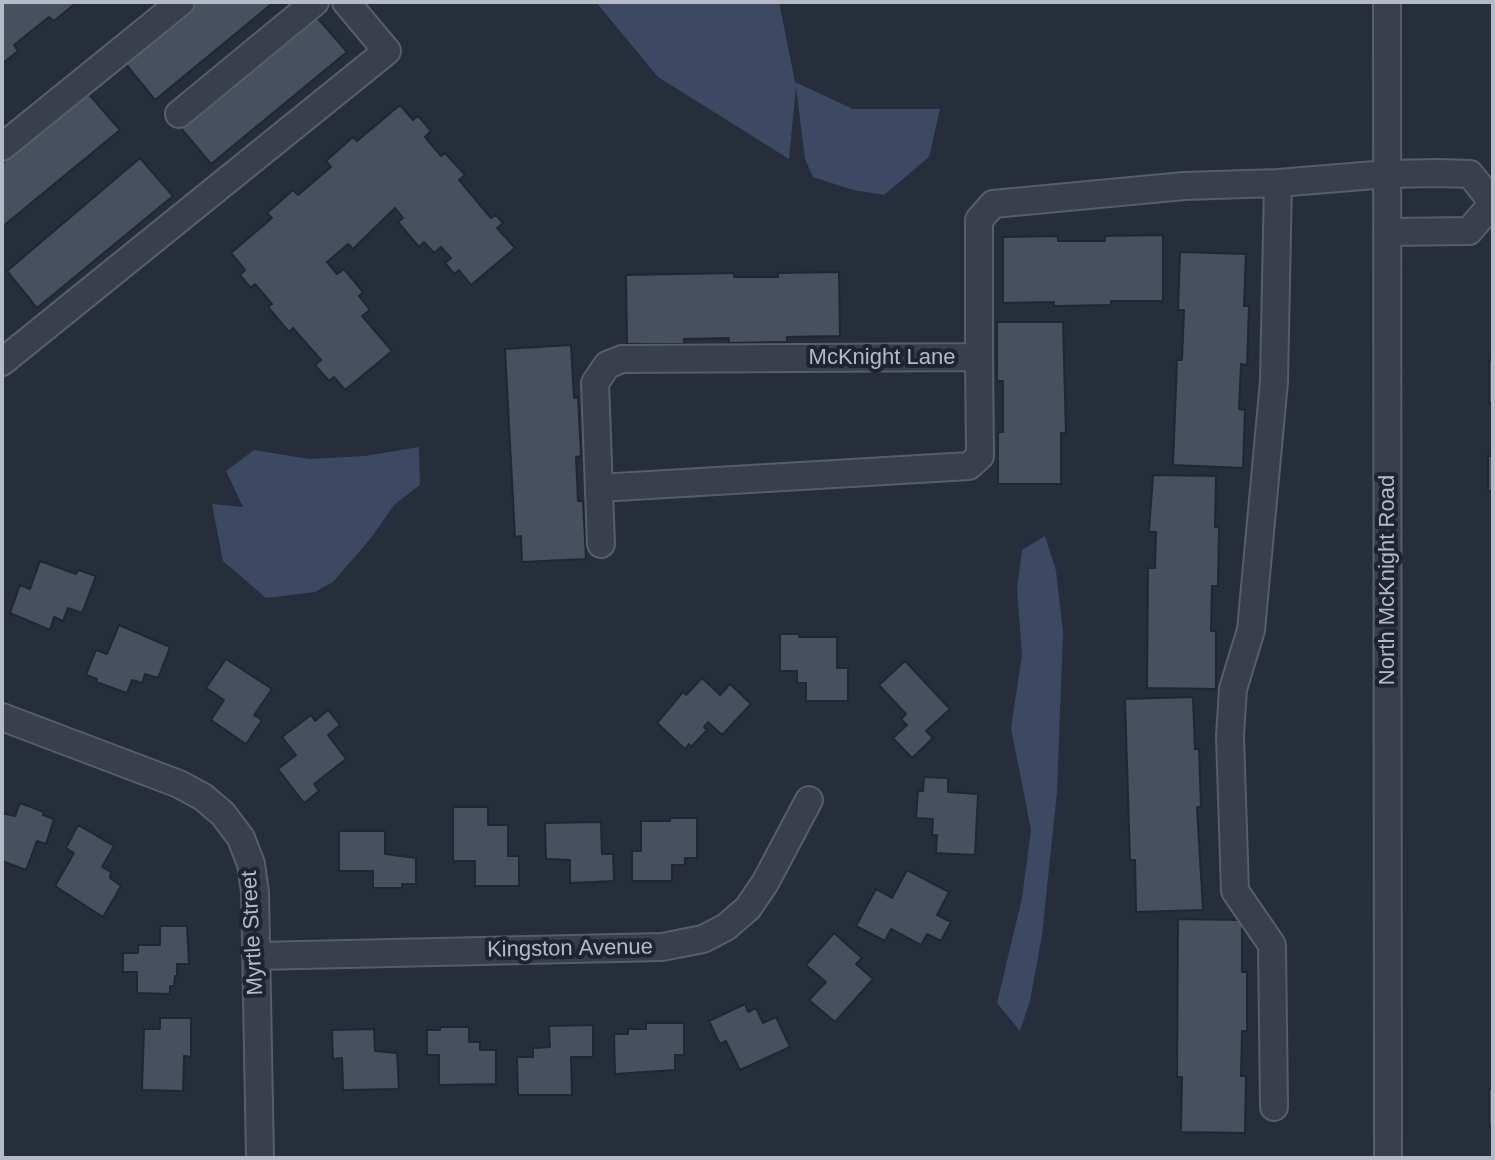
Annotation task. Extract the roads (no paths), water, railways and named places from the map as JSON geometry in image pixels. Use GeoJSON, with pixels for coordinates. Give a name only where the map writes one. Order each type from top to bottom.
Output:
{"type":"FeatureCollection","features":[{"type":"Feature","properties":{"kind":"street"},"geometry":{"type":"LineString","coordinates":[[2,147],[181,2]]}},
{"type":"Feature","properties":{"kind":"street"},"geometry":{"type":"LineString","coordinates":[[179,114],[315,2]]}},
{"type":"Feature","properties":{"kind":"street"},"geometry":{"type":"LineString","coordinates":[[2,362],[387,51],[346,2]]}},
{"type":"Feature","properties":{"kind":"street","name":"North McKnight Road"},"geometry":{"type":"LineString","coordinates":[[1387,2],[1388,1158]]}},
{"type":"Feature","properties":{"kind":"street","name":"McKnight Lane"},"geometry":{"type":"LineString","coordinates":[[601,544],[595,383],[607,365],[622,359],[979,357],[979,220],[993,204],[1184,186],[1278,183],[1387,174],[1470,174],[1493,203],[1469,231],[1387,232]]}},
{"type":"Feature","properties":{"kind":"street"},"geometry":{"type":"LineString","coordinates":[[1274,1107],[1272,945],[1235,891],[1230,736],[1233,689],[1251,630],[1274,381],[1278,183]]}},
{"type":"Feature","properties":{"kind":"street"},"geometry":{"type":"LineString","coordinates":[[599,488],[969,466],[980,456],[979,357]]}},
{"type":"Feature","properties":{"kind":"street","name":"Myrtle Street"},"geometry":{"type":"LineString","coordinates":[[2,717],[179,784],[203,797],[223,814],[241,838],[251,864],[255,892],[260,1158]]}},
{"type":"Feature","properties":{"kind":"street","name":"Kingston Avenue"},"geometry":{"type":"LineString","coordinates":[[256,956],[662,947],[703,939],[726,927],[748,908],[765,883],[809,800]]}},
{"type":"Feature","properties":{"kind":"water"},"geometry":{"type":"Polygon","coordinates":[[[596,2],[779,2],[795,82],[853,109],[940,109],[929,157],[884,195],[853,190],[813,177],[805,159],[796,87],[789,159],[658,77],[596,2]]]}},
{"type":"Feature","properties":{"kind":"water"},"geometry":{"type":"Polygon","coordinates":[[[419,447],[420,485],[394,505],[371,538],[333,582],[315,592],[266,598],[223,561],[212,504],[243,507],[226,471],[254,450],[309,459],[365,456],[419,447]]]}},
{"type":"Feature","properties":{"kind":"water"},"geometry":{"type":"Polygon","coordinates":[[[1045,536],[1056,571],[1063,632],[1057,792],[1042,935],[1030,1001],[1020,1031],[997,1003],[1022,898],[1031,830],[1011,728],[1022,655],[1017,589],[1022,550],[1045,536]]]}}]}
